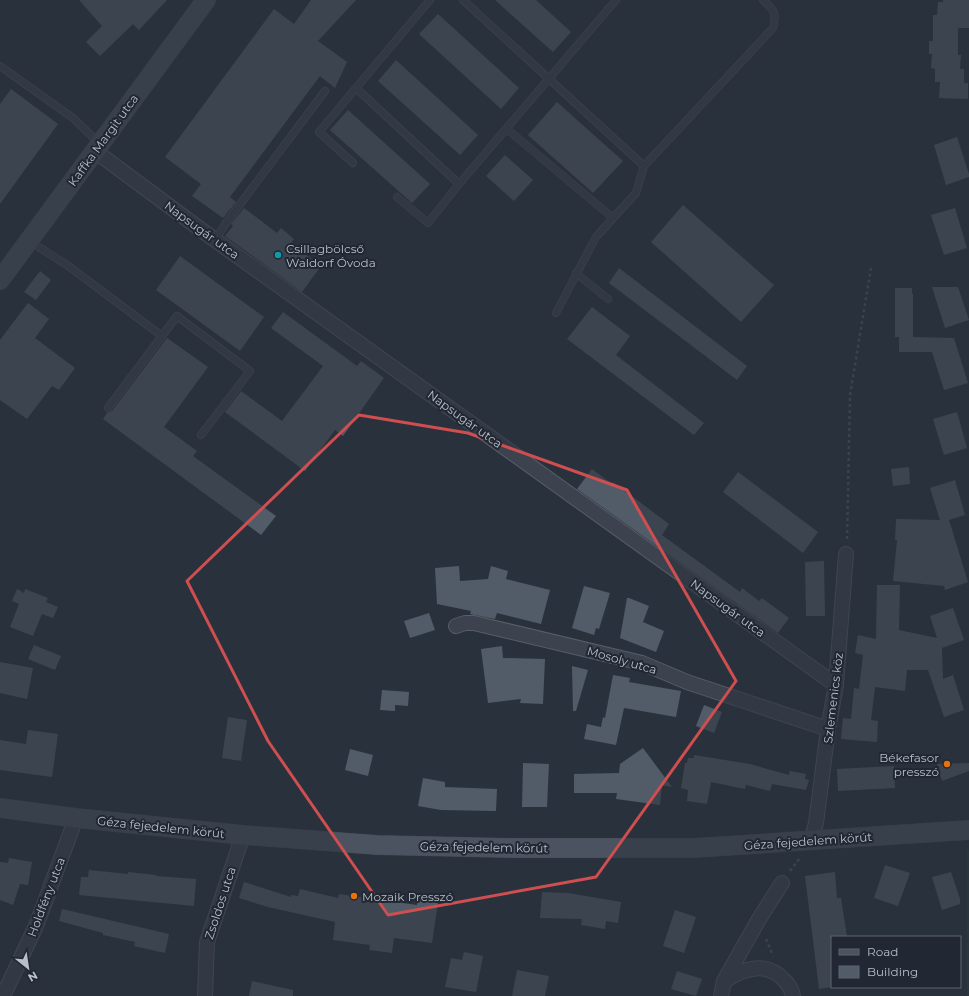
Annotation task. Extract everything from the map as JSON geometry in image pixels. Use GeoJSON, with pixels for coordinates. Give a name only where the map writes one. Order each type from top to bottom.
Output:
{"type":"FeatureCollection","features":[{"type":"Feature","properties":{"kind":"street","name":"Kaffka Margit utca"},"geometry":{"type":"LineString","coordinates":[[0,280],[206,0]]}},
{"type":"Feature","properties":{"kind":"street","name":"Napsugár utca"},"geometry":{"type":"LineString","coordinates":[[98,147],[215,240],[836,685]]}},
{"type":"Feature","properties":{"kind":"street","name":"Szlemenics köz"},"geometry":{"type":"LineString","coordinates":[[811,840],[816,823],[828,729],[836,685],[846,554]]}},
{"type":"Feature","properties":{"kind":"street","name":"Mosoly utca"},"geometry":{"type":"LineString","coordinates":[[456,626],[465,623],[474,623],[642,663],[687,682],[828,729]]}},
{"type":"Feature","properties":{"kind":"street","name":"Géza fejedelem körút"},"geometry":{"type":"LineString","coordinates":[[0,808],[76,818],[243,835],[378,845],[513,848],[694,848],[969,830]]}},
{"type":"Feature","properties":{"kind":"street","name":"Holdfény utca"},"geometry":{"type":"LineString","coordinates":[[3,996],[36,926],[76,818]]}},
{"type":"Feature","properties":{"kind":"street","name":"Zsoldos utca"},"geometry":{"type":"LineString","coordinates":[[205,996],[207,942],[243,835]]}},
{"type":"Feature","properties":{"kind":"street"},"geometry":{"type":"LineString","coordinates":[[721,996],[724,981],[759,919],[782,883]]}},
{"type":"Feature","properties":{"kind":"street"},"geometry":{"type":"LineString","coordinates":[[724,981],[736,973],[754,968],[763,968],[772,970],[780,975],[788,983],[793,996]]}},
{"type":"Feature","properties":{"kind":"lane"},"geometry":{"type":"LineString","coordinates":[[353,163],[319,132],[430,0]]}},
{"type":"Feature","properties":{"kind":"lane"},"geometry":{"type":"LineString","coordinates":[[463,0],[644,166]]}},
{"type":"Feature","properties":{"kind":"lane"},"geometry":{"type":"LineString","coordinates":[[397,198],[428,223],[459,184],[616,0]]}},
{"type":"Feature","properties":{"kind":"lane"},"geometry":{"type":"LineString","coordinates":[[556,313],[596,237],[636,193],[644,166],[773,28],[775,13],[763,0]]}},
{"type":"Feature","properties":{"kind":"lane"},"geometry":{"type":"LineString","coordinates":[[0,66],[73,118],[98,147]]}},
{"type":"Feature","properties":{"kind":"lane"},"geometry":{"type":"LineString","coordinates":[[356,88],[459,184]]}},
{"type":"Feature","properties":{"kind":"lane"},"geometry":{"type":"LineString","coordinates":[[215,240],[325,90]]}},
{"type":"Feature","properties":{"kind":"lane"},"geometry":{"type":"LineString","coordinates":[[506,129],[613,218]]}},
{"type":"Feature","properties":{"kind":"lane"},"geometry":{"type":"LineString","coordinates":[[29,241],[67,265],[162,336]]}},
{"type":"Feature","properties":{"kind":"lane"},"geometry":{"type":"LineString","coordinates":[[576,273],[608,299]]}},
{"type":"Feature","properties":{"kind":"lane"},"geometry":{"type":"LineString","coordinates":[[108,408],[177,316],[250,371],[201,435]]}},
{"type":"Feature","properties":{"kind":"path"},"geometry":{"type":"LineString","coordinates":[[846,554],[850,395],[871,268]]}},
{"type":"Feature","properties":{"kind":"path"},"geometry":{"type":"LineString","coordinates":[[782,883],[811,840]]}},
{"type":"Feature","properties":{"kind":"path"},"geometry":{"type":"LineString","coordinates":[[759,919],[780,975]]}},
{"type":"Feature","properties":{"kind":"highlighted area"},"geometry":{"type":"Polygon","coordinates":[[[359,415],[468,433],[627,490],[736,681],[596,877],[388,915],[268,741],[187,581],[359,415]]]}},
{"type":"Feature","properties":{"kind":"shaded area"},"geometry":{"type":"Polygon","coordinates":[[[967,848],[969,851],[969,996],[967,996],[967,848]]]}},
{"type":"Feature","properties":{"kind":"building"},"geometry":{"type":"Polygon","coordinates":[[[79,0],[167,0],[139,30],[133,24],[100,56],[86,42],[102,26],[79,0]]]}},
{"type":"Feature","properties":{"kind":"building"},"geometry":{"type":"Polygon","coordinates":[[[311,0],[356,0],[318,41],[347,62],[335,88],[320,76],[230,197],[236,202],[223,218],[192,196],[201,184],[165,157],[274,9],[294,24],[311,0]]]}},
{"type":"Feature","properties":{"kind":"building"},"geometry":{"type":"Polygon","coordinates":[[[495,0],[536,0],[571,32],[553,52],[495,0]]]}},
{"type":"Feature","properties":{"kind":"building"},"geometry":{"type":"Polygon","coordinates":[[[943,0],[969,0],[969,28],[958,28],[958,55],[961,55],[960,69],[964,69],[964,83],[968,83],[968,99],[939,98],[940,82],[935,82],[935,69],[931,68],[932,54],[929,54],[929,41],[933,41],[933,15],[937,15],[938,2],[943,2],[943,0]]]}},
{"type":"Feature","properties":{"kind":"building"},"geometry":{"type":"Polygon","coordinates":[[[438,14],[519,88],[501,109],[419,34],[438,14]]]}},
{"type":"Feature","properties":{"kind":"building"},"geometry":{"type":"Polygon","coordinates":[[[396,60],[478,135],[460,155],[378,81],[396,60]]]}},
{"type":"Feature","properties":{"kind":"building"},"geometry":{"type":"Polygon","coordinates":[[[11,89],[58,124],[0,204],[0,104],[11,89]]]}},
{"type":"Feature","properties":{"kind":"building"},"geometry":{"type":"Polygon","coordinates":[[[557,102],[623,161],[593,193],[528,135],[557,102]]]}},
{"type":"Feature","properties":{"kind":"building"},"geometry":{"type":"Polygon","coordinates":[[[348,110],[430,184],[412,203],[330,130],[348,110]]]}},
{"type":"Feature","properties":{"kind":"building"},"geometry":{"type":"Polygon","coordinates":[[[957,137],[969,177],[946,185],[934,145],[957,137]]]}},
{"type":"Feature","properties":{"kind":"building"},"geometry":{"type":"Polygon","coordinates":[[[505,155],[533,180],[514,201],[486,176],[505,155]]]}},
{"type":"Feature","properties":{"kind":"building"},"geometry":{"type":"Polygon","coordinates":[[[683,205],[774,285],[741,322],[651,242],[683,205]]]}},
{"type":"Feature","properties":{"kind":"building","name":"Csillagbölcső Waldorf Óvoda"},"geometry":{"type":"Polygon","coordinates":[[[244,208],[277,233],[281,228],[294,239],[291,243],[321,266],[302,292],[225,236],[233,226],[231,224],[244,208]]]}},
{"type":"Feature","properties":{"kind":"building"},"geometry":{"type":"Polygon","coordinates":[[[955,208],[967,248],[944,255],[931,215],[955,208]]]}},
{"type":"Feature","properties":{"kind":"building"},"geometry":{"type":"Polygon","coordinates":[[[180,256],[264,317],[240,351],[156,290],[180,256]]]}},
{"type":"Feature","properties":{"kind":"building"},"geometry":{"type":"Polygon","coordinates":[[[619,268],[747,366],[737,380],[609,283],[619,268]]]}},
{"type":"Feature","properties":{"kind":"building"},"geometry":{"type":"Polygon","coordinates":[[[40,271],[51,280],[36,300],[24,292],[40,271]]]}},
{"type":"Feature","properties":{"kind":"building"},"geometry":{"type":"Polygon","coordinates":[[[932,287],[958,287],[969,320],[945,328],[932,287]]]}},
{"type":"Feature","properties":{"kind":"building"},"geometry":{"type":"Polygon","coordinates":[[[895,288],[912,288],[913,337],[954,338],[968,383],[944,390],[932,352],[899,352],[899,337],[895,337],[895,288]]]}},
{"type":"Feature","properties":{"kind":"building"},"geometry":{"type":"Polygon","coordinates":[[[28,303],[49,319],[35,338],[75,368],[59,390],[52,386],[27,419],[0,400],[0,340],[28,303]]]}},
{"type":"Feature","properties":{"kind":"building"},"geometry":{"type":"Polygon","coordinates":[[[592,307],[630,336],[616,355],[704,423],[694,435],[567,339],[592,307]]]}},
{"type":"Feature","properties":{"kind":"building"},"geometry":{"type":"Polygon","coordinates":[[[283,312],[357,366],[361,361],[384,378],[343,436],[335,430],[305,471],[225,412],[241,391],[282,421],[323,366],[271,328],[283,312]]]}},
{"type":"Feature","properties":{"kind":"building"},"geometry":{"type":"Polygon","coordinates":[[[167,338],[208,367],[164,427],[197,451],[193,456],[276,516],[261,535],[103,419],[107,413],[112,411],[167,338]]]}},
{"type":"Feature","properties":{"kind":"building"},"geometry":{"type":"Polygon","coordinates":[[[957,412],[967,448],[944,455],[933,419],[957,412]]]}},
{"type":"Feature","properties":{"kind":"building"},"geometry":{"type":"Polygon","coordinates":[[[909,467],[910,484],[893,486],[891,469],[909,467]]]}},
{"type":"Feature","properties":{"kind":"building"},"geometry":{"type":"Polygon","coordinates":[[[592,469],[612,484],[613,482],[669,524],[662,535],[740,592],[742,588],[759,601],[762,598],[789,618],[778,633],[577,489],[592,469]]]}},
{"type":"Feature","properties":{"kind":"building"},"geometry":{"type":"Polygon","coordinates":[[[738,472],[818,532],[803,553],[723,492],[738,472]]]}},
{"type":"Feature","properties":{"kind":"building"},"geometry":{"type":"Polygon","coordinates":[[[955,480],[965,515],[949,520],[968,582],[945,590],[944,586],[893,581],[897,540],[895,540],[896,519],[940,520],[930,488],[955,480]]]}},
{"type":"Feature","properties":{"kind":"building"},"geometry":{"type":"Polygon","coordinates":[[[824,561],[825,616],[806,616],[805,562],[824,561]]]}},
{"type":"Feature","properties":{"kind":"building"},"geometry":{"type":"Polygon","coordinates":[[[459,566],[460,581],[488,579],[491,566],[508,571],[506,579],[550,590],[541,624],[497,613],[495,619],[470,614],[471,611],[437,604],[435,568],[459,566]]]}},
{"type":"Feature","properties":{"kind":"building"},"geometry":{"type":"Polygon","coordinates":[[[877,585],[900,585],[899,630],[937,638],[930,616],[953,608],[964,640],[942,648],[943,679],[953,675],[964,710],[944,717],[928,670],[907,670],[905,691],[875,687],[871,720],[878,721],[877,742],[841,739],[843,718],[851,719],[854,688],[859,689],[863,655],[855,653],[858,635],[876,639],[877,585]]]}},
{"type":"Feature","properties":{"kind":"building"},"geometry":{"type":"Polygon","coordinates":[[[584,586],[610,593],[599,629],[596,628],[594,635],[572,628],[584,586]]]}},
{"type":"Feature","properties":{"kind":"building"},"geometry":{"type":"Polygon","coordinates":[[[17,589],[24,593],[25,589],[48,598],[46,602],[58,607],[53,618],[42,614],[33,636],[10,627],[19,604],[12,601],[17,589]]]}},
{"type":"Feature","properties":{"kind":"building"},"geometry":{"type":"Polygon","coordinates":[[[627,598],[649,606],[643,622],[664,631],[656,652],[620,638],[627,598]]]}},
{"type":"Feature","properties":{"kind":"building"},"geometry":{"type":"Polygon","coordinates":[[[429,613],[435,630],[410,638],[404,621],[429,613]]]}},
{"type":"Feature","properties":{"kind":"building"},"geometry":{"type":"Polygon","coordinates":[[[34,645],[61,656],[55,670],[28,659],[34,645]]]}},
{"type":"Feature","properties":{"kind":"building"},"geometry":{"type":"Polygon","coordinates":[[[502,646],[503,658],[545,659],[543,704],[520,703],[521,699],[488,703],[481,649],[502,646]]]}},
{"type":"Feature","properties":{"kind":"building"},"geometry":{"type":"Polygon","coordinates":[[[0,662],[33,668],[27,699],[0,693],[0,662]]]}},
{"type":"Feature","properties":{"kind":"building"},"geometry":{"type":"Polygon","coordinates":[[[572,666],[588,670],[576,711],[573,711],[572,666]]]}},
{"type":"Feature","properties":{"kind":"building"},"geometry":{"type":"Polygon","coordinates":[[[613,675],[630,678],[629,682],[681,691],[676,717],[624,708],[616,745],[584,739],[587,724],[601,727],[603,717],[605,718],[613,675]]]}},
{"type":"Feature","properties":{"kind":"building"},"geometry":{"type":"Polygon","coordinates":[[[382,690],[409,692],[408,706],[395,705],[395,711],[380,710],[382,690]]]}},
{"type":"Feature","properties":{"kind":"building"},"geometry":{"type":"Polygon","coordinates":[[[704,705],[722,712],[714,733],[696,726],[704,705]]]}},
{"type":"Feature","properties":{"kind":"building"},"geometry":{"type":"Polygon","coordinates":[[[228,717],[247,720],[241,761],[222,758],[228,717]]]}},
{"type":"Feature","properties":{"kind":"building"},"geometry":{"type":"Polygon","coordinates":[[[28,730],[58,734],[52,777],[0,770],[0,740],[26,744],[28,730]]]}},
{"type":"Feature","properties":{"kind":"building"},"geometry":{"type":"Polygon","coordinates":[[[643,748],[672,787],[662,785],[660,805],[616,799],[617,793],[574,793],[574,774],[619,773],[620,764],[643,748]]]}},
{"type":"Feature","properties":{"kind":"building"},"geometry":{"type":"Polygon","coordinates":[[[350,749],[373,755],[368,776],[345,770],[350,749]]]}},
{"type":"Feature","properties":{"kind":"building"},"geometry":{"type":"Polygon","coordinates":[[[694,755],[750,764],[789,775],[790,771],[806,774],[805,779],[809,780],[806,790],[772,784],[770,791],[746,785],[745,789],[711,782],[707,804],[687,801],[688,790],[681,788],[685,763],[687,763],[688,758],[694,758],[694,755]]]}},
{"type":"Feature","properties":{"kind":"building"},"geometry":{"type":"Polygon","coordinates":[[[523,763],[549,764],[547,807],[522,807],[523,763]]]}},
{"type":"Feature","properties":{"kind":"building"},"geometry":{"type":"Polygon","coordinates":[[[969,763],[969,771],[942,781],[937,764],[969,763]]]}},
{"type":"Feature","properties":{"kind":"building"},"geometry":{"type":"Polygon","coordinates":[[[894,766],[895,788],[838,791],[837,769],[894,766]]]}},
{"type":"Feature","properties":{"kind":"building"},"geometry":{"type":"Polygon","coordinates":[[[423,778],[445,782],[445,787],[497,789],[496,811],[441,810],[418,806],[423,778]]]}},
{"type":"Feature","properties":{"kind":"building"},"geometry":{"type":"Polygon","coordinates":[[[9,858],[32,862],[28,885],[20,884],[13,905],[0,900],[0,862],[8,863],[9,858]]]}},
{"type":"Feature","properties":{"kind":"building"},"geometry":{"type":"Polygon","coordinates":[[[885,865],[910,873],[898,906],[874,898],[885,865]]]}},
{"type":"Feature","properties":{"kind":"building"},"geometry":{"type":"Polygon","coordinates":[[[89,870],[128,874],[128,872],[196,879],[194,906],[79,895],[81,877],[88,877],[89,870]]]}},
{"type":"Feature","properties":{"kind":"building"},"geometry":{"type":"Polygon","coordinates":[[[835,872],[837,898],[841,898],[847,936],[831,936],[831,987],[819,989],[805,876],[835,872]]]}},
{"type":"Feature","properties":{"kind":"building"},"geometry":{"type":"Polygon","coordinates":[[[951,872],[960,899],[960,904],[942,910],[932,877],[951,872]]]}},
{"type":"Feature","properties":{"kind":"building"},"geometry":{"type":"Polygon","coordinates":[[[244,882],[291,897],[291,895],[298,896],[300,889],[338,898],[339,894],[417,905],[418,894],[439,896],[432,943],[394,938],[392,953],[369,950],[370,945],[333,940],[335,922],[268,907],[239,898],[244,882]]]}},
{"type":"Feature","properties":{"kind":"building"},"geometry":{"type":"Polygon","coordinates":[[[542,892],[568,893],[621,902],[618,923],[606,921],[605,929],[581,925],[582,919],[540,918],[542,892]]]}},
{"type":"Feature","properties":{"kind":"building"},"geometry":{"type":"Polygon","coordinates":[[[62,909],[169,934],[165,953],[134,946],[135,942],[103,935],[103,933],[59,921],[62,909]]]}},
{"type":"Feature","properties":{"kind":"building"},"geometry":{"type":"Polygon","coordinates":[[[675,910],[696,917],[684,953],[663,946],[675,910]]]}},
{"type":"Feature","properties":{"kind":"building"},"geometry":{"type":"Polygon","coordinates":[[[464,952],[483,956],[476,992],[445,987],[451,958],[462,960],[464,952]]]}},
{"type":"Feature","properties":{"kind":"building"},"geometry":{"type":"Polygon","coordinates":[[[517,970],[549,976],[545,996],[512,996],[517,970]]]}},
{"type":"Feature","properties":{"kind":"building"},"geometry":{"type":"Polygon","coordinates":[[[677,971],[702,979],[696,996],[671,989],[677,971]]]}},
{"type":"Feature","properties":{"kind":"building"},"geometry":{"type":"Polygon","coordinates":[[[252,981],[293,990],[293,996],[249,996],[252,981]]]}},
{"type":"Feature","properties":{"kind":"place","name":"Csillagbölcső Waldorf Óvoda"},"geometry":{"type":"Point","coordinates":[278,255]}},
{"type":"Feature","properties":{"kind":"place","name":"Békefasor presszó"},"geometry":{"type":"Point","coordinates":[947,764]}},
{"type":"Feature","properties":{"kind":"place","name":"Mozaik Presszó"},"geometry":{"type":"Point","coordinates":[354,896]}}]}
